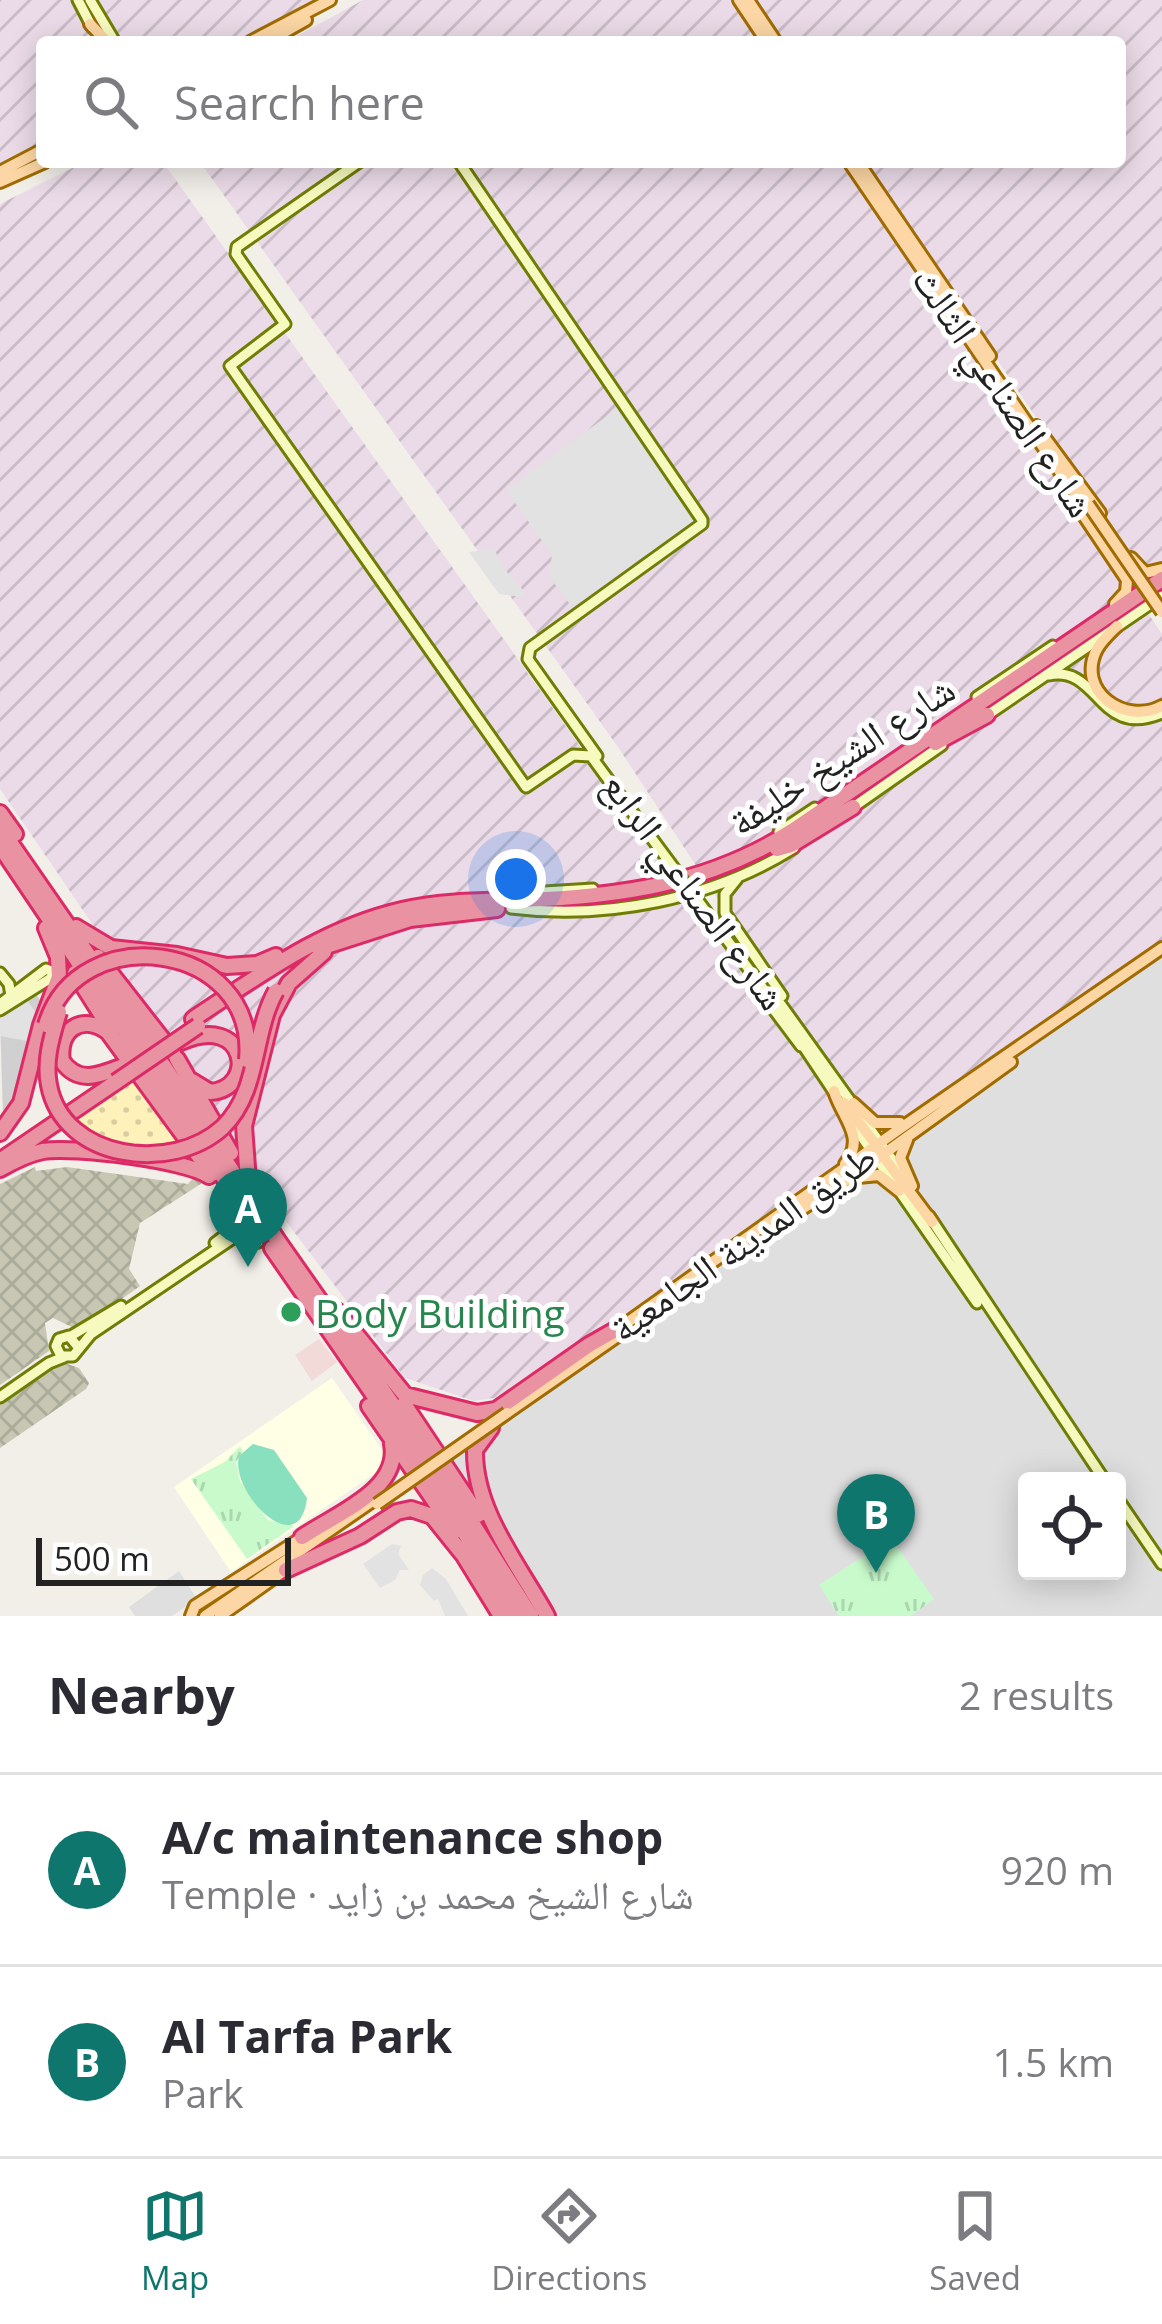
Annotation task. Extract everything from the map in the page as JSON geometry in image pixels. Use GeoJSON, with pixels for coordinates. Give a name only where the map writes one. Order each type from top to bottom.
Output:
{"type":"FeatureCollection","features":[{"type":"Feature","properties":{"kind":"highway","name":"شارع الشيخ خليفة"},"geometry":{"type":"LineString","coordinates":[[195,1027],[304,956],[357,934],[423,917],[631,892],[687,880],[761,850],[1162,574]]}},
{"type":"Feature","properties":{"kind":"highway","name":"شارع الشيخ خليفة"},"geometry":{"type":"LineString","coordinates":[[195,1027],[336,931],[403,910],[657,895],[714,879],[935,743],[1162,592]]}},
{"type":"Feature","properties":{"kind":"highway"},"geometry":{"type":"LineString","coordinates":[[993,694],[1040,654]]}},
{"type":"Feature","properties":{"kind":"highway"},"geometry":{"type":"LineString","coordinates":[[935,743],[987,715]]}},
{"type":"Feature","properties":{"kind":"highway"},"geometry":{"type":"LineString","coordinates":[[774,843],[826,807]]}},
{"type":"Feature","properties":{"kind":"highway"},"geometry":{"type":"LineString","coordinates":[[774,843],[795,843],[853,807]]}},
{"type":"Feature","properties":{"kind":"highway"},"geometry":{"type":"LineString","coordinates":[[0,813],[76,927],[174,1052],[196,1085],[220,1091],[233,1083],[239,1058],[230,1041],[195,1027],[126,1065],[0,1165]]}},
{"type":"Feature","properties":{"kind":"highway"},"geometry":{"type":"LineString","coordinates":[[0,828],[437,1468],[531,1616]]}},
{"type":"Feature","properties":{"kind":"highway"},"geometry":{"type":"LineString","coordinates":[[0,846],[439,1491],[510,1614]]}},
{"type":"Feature","properties":{"kind":"highway"},"geometry":{"type":"LineString","coordinates":[[0,861],[119,1045],[235,1206],[510,1614]]}},
{"type":"Feature","properties":{"kind":"highway"},"geometry":{"type":"LineString","coordinates":[[480,902],[494,891]]}},
{"type":"Feature","properties":{"kind":"highway"},"geometry":{"type":"LineString","coordinates":[[76,927],[111,948],[232,966],[257,964],[357,934]]}},
{"type":"Feature","properties":{"kind":"highway"},"geometry":{"type":"LineString","coordinates":[[48,931],[63,969],[47,1073],[52,1096],[79,1134],[101,1146],[131,1153],[162,1152],[209,1137],[236,1111],[247,1089],[266,1012],[276,991],[314,944]]}},
{"type":"Feature","properties":{"kind":"highway"},"geometry":{"type":"LineString","coordinates":[[0,1134],[27,1080],[59,976],[48,931]]}},
{"type":"Feature","properties":{"kind":"highway"},"geometry":{"type":"LineString","coordinates":[[244,1174],[242,1140],[276,1003],[314,944]]}},
{"type":"Feature","properties":{"kind":"highway"},"geometry":{"type":"LineString","coordinates":[[0,1134],[15,1126],[27,1104],[46,1024],[63,990],[88,970],[129,958],[171,959],[204,971],[230,994],[245,1024],[246,1065],[233,1125],[244,1174]]}},
{"type":"Feature","properties":{"kind":"highway"},"geometry":{"type":"LineString","coordinates":[[112,1076],[72,1072],[61,1056],[62,1041],[70,1029],[88,1023],[104,1028],[119,1045]]}},
{"type":"Feature","properties":{"kind":"highway"},"geometry":{"type":"LineString","coordinates":[[0,1150],[112,1076],[174,1052],[195,1027]]}},
{"type":"Feature","properties":{"kind":"highway"},"geometry":{"type":"LineString","coordinates":[[174,1052],[244,1174],[447,1464],[544,1616]]}},
{"type":"Feature","properties":{"kind":"highway"},"geometry":{"type":"LineString","coordinates":[[160,1059],[212,1121]]}},
{"type":"Feature","properties":{"kind":"highway"},"geometry":{"type":"LineString","coordinates":[[242,1140],[253,1114]]}},
{"type":"Feature","properties":{"kind":"highway"},"geometry":{"type":"LineString","coordinates":[[0,1165],[37,1152],[68,1150],[189,1166],[220,1186]]}},
{"type":"Feature","properties":{"kind":"highway"},"geometry":{"type":"LineString","coordinates":[[305,1298],[334,1354]]}},
{"type":"Feature","properties":{"kind":"highway"},"geometry":{"type":"LineString","coordinates":[[335,1309],[405,1395],[482,1414],[496,1410],[617,1329]]}},
{"type":"Feature","properties":{"kind":"highway"},"geometry":{"type":"LineString","coordinates":[[505,1412],[477,1444],[477,1472],[502,1540],[544,1616]]}},
{"type":"Feature","properties":{"kind":"highway"},"geometry":{"type":"LineString","coordinates":[[302,1537],[386,1479],[394,1463],[392,1439]]}},
{"type":"Feature","properties":{"kind":"highway"},"geometry":{"type":"LineString","coordinates":[[435,1505],[464,1557]]}},
{"type":"Feature","properties":{"kind":"highway"},"geometry":{"type":"LineString","coordinates":[[286,1570],[411,1509],[430,1514],[510,1614]]}},
{"type":"Feature","properties":{"kind":"main road"},"geometry":{"type":"LineString","coordinates":[[78,0],[102,36]]}},
{"type":"Feature","properties":{"kind":"main road"},"geometry":{"type":"LineString","coordinates":[[90,0],[105,36]]}},
{"type":"Feature","properties":{"kind":"main road"},"geometry":{"type":"LineString","coordinates":[[261,36],[330,0]]}},
{"type":"Feature","properties":{"kind":"main road"},"geometry":{"type":"LineString","coordinates":[[278,36],[344,0]]}},
{"type":"Feature","properties":{"kind":"main road"},"geometry":{"type":"LineString","coordinates":[[743,0],[768,36]]}},
{"type":"Feature","properties":{"kind":"main road"},"geometry":{"type":"LineString","coordinates":[[0,172],[36,153]]}},
{"type":"Feature","properties":{"kind":"main road"},"geometry":{"type":"LineString","coordinates":[[0,182],[36,166]]}},
{"type":"Feature","properties":{"kind":"main road","name":"شارع الصناعي الرابع"},"geometry":{"type":"LineString","coordinates":[[349,168],[236,247],[285,325],[230,366],[526,787],[573,755],[591,756],[612,780]]}},
{"type":"Feature","properties":{"kind":"main road","name":"شارع الصناعي الرابع"},"geometry":{"type":"LineString","coordinates":[[463,168],[702,520],[532,643],[528,659],[770,993],[850,1120],[878,1150]]}},
{"type":"Feature","properties":{"kind":"main road","name":"شارع الصناعي الثالث"},"geometry":{"type":"LineString","coordinates":[[857,168],[880,209],[1161,616]]}},
{"type":"Feature","properties":{"kind":"main road","name":"شارع الصناعي الثالث"},"geometry":{"type":"LineString","coordinates":[[859,168],[1033,428]]}},
{"type":"Feature","properties":{"kind":"main road"},"geometry":{"type":"LineString","coordinates":[[880,209],[894,215]]}},
{"type":"Feature","properties":{"kind":"main road"},"geometry":{"type":"LineString","coordinates":[[1033,428],[1072,471],[1137,567],[1162,574]]}},
{"type":"Feature","properties":{"kind":"main road"},"geometry":{"type":"LineString","coordinates":[[1033,428],[1127,580],[1126,592],[1115,604]]}},
{"type":"Feature","properties":{"kind":"main road"},"geometry":{"type":"LineString","coordinates":[[774,843],[1040,654],[1162,574]]}},
{"type":"Feature","properties":{"kind":"main road"},"geometry":{"type":"LineString","coordinates":[[512,904],[612,908],[668,899],[750,871],[788,852],[1162,592]]}},
{"type":"Feature","properties":{"kind":"main road"},"geometry":{"type":"LineString","coordinates":[[1117,626],[1095,655],[1097,689],[1126,713],[1162,709]]}},
{"type":"Feature","properties":{"kind":"main road"},"geometry":{"type":"LineString","coordinates":[[1028,686],[1048,675],[1068,674],[1120,717],[1141,719],[1162,709]]}},
{"type":"Feature","properties":{"kind":"main road"},"geometry":{"type":"LineString","coordinates":[[750,871],[727,890],[725,913],[811,1052]]}},
{"type":"Feature","properties":{"kind":"main road"},"geometry":{"type":"LineString","coordinates":[[668,899],[702,911],[811,1052]]}},
{"type":"Feature","properties":{"kind":"main road","name":"طريق المدينة الجامعية"},"geometry":{"type":"LineString","coordinates":[[221,1611],[830,1187],[930,1109],[1162,952]]}},
{"type":"Feature","properties":{"kind":"main road","name":"طريق المدينة الجامعية"},"geometry":{"type":"LineString","coordinates":[[878,1150],[916,1129],[1162,952]]}},
{"type":"Feature","properties":{"kind":"main road"},"geometry":{"type":"LineString","coordinates":[[0,1007],[52,978],[53,972],[46,969],[22,988],[10,990]]}},
{"type":"Feature","properties":{"kind":"main road"},"geometry":{"type":"LineString","coordinates":[[0,973],[10,990]]}},
{"type":"Feature","properties":{"kind":"main road"},"geometry":{"type":"LineString","coordinates":[[0,1007],[10,990]]}},
{"type":"Feature","properties":{"kind":"main road","name":"شارع الصناعي الرابع"},"geometry":{"type":"LineString","coordinates":[[811,1052],[865,1119],[878,1150]]}},
{"type":"Feature","properties":{"kind":"main road"},"geometry":{"type":"LineString","coordinates":[[836,1094],[932,1222],[1096,1472]]}},
{"type":"Feature","properties":{"kind":"main road"},"geometry":{"type":"LineString","coordinates":[[830,1187],[856,1144],[836,1094]]}},
{"type":"Feature","properties":{"kind":"main road"},"geometry":{"type":"LineString","coordinates":[[853,1103],[875,1123],[888,1126],[930,1109]]}},
{"type":"Feature","properties":{"kind":"main road"},"geometry":{"type":"LineString","coordinates":[[916,1129],[900,1154],[905,1188],[989,1321],[1096,1472]]}},
{"type":"Feature","properties":{"kind":"main road"},"geometry":{"type":"LineString","coordinates":[[878,1150],[932,1222]]}},
{"type":"Feature","properties":{"kind":"main road"},"geometry":{"type":"LineString","coordinates":[[830,1187],[874,1174],[905,1188]]}},
{"type":"Feature","properties":{"kind":"main road","name":"طريق المدينة الجامعية"},"geometry":{"type":"LineString","coordinates":[[505,1412],[617,1329],[830,1187]]}},
{"type":"Feature","properties":{"kind":"main road"},"geometry":{"type":"LineString","coordinates":[[0,1393],[62,1337],[86,1330],[237,1226],[235,1206]]}},
{"type":"Feature","properties":{"kind":"main road"},"geometry":{"type":"LineString","coordinates":[[0,1393],[73,1356],[78,1347],[240,1234],[258,1242]]}},
{"type":"Feature","properties":{"kind":"main road"},"geometry":{"type":"LineString","coordinates":[[205,1256],[216,1242]]}},
{"type":"Feature","properties":{"kind":"main road"},"geometry":{"type":"LineString","coordinates":[[989,1321],[1007,1337]]}},
{"type":"Feature","properties":{"kind":"main road"},"geometry":{"type":"LineString","coordinates":[[71,1336],[78,1347]]}},
{"type":"Feature","properties":{"kind":"main road"},"geometry":{"type":"LineString","coordinates":[[56,1346],[64,1357]]}},
{"type":"Feature","properties":{"kind":"main road"},"geometry":{"type":"LineString","coordinates":[[191,1616],[195,1606],[302,1537],[376,1502]]}},
{"type":"Feature","properties":{"kind":"main road","name":"طريق المدينة الجامعية"},"geometry":{"type":"LineString","coordinates":[[206,1616],[286,1570],[376,1502]]}},
{"type":"Feature","properties":{"kind":"main road"},"geometry":{"type":"LineString","coordinates":[[1126,1511],[1162,1564]]}},
{"type":"Feature","properties":{"kind":"main road"},"geometry":{"type":"LineString","coordinates":[[1126,1521],[1139,1530]]}},
{"type":"Feature","properties":{"kind":"main road"},"geometry":{"type":"LineString","coordinates":[[1126,1521],[1162,1575]]}},
{"type":"Feature","properties":{"kind":"main road"},"geometry":{"type":"LineString","coordinates":[[221,1611],[230,1588],[250,1570]]}},
{"type":"Feature","properties":{"kind":"shaded area"},"geometry":{"type":"Polygon","coordinates":[[[0,0],[80,0],[99,36],[36,36],[36,148],[0,166],[0,0]]]}},
{"type":"Feature","properties":{"kind":"shaded area"},"geometry":{"type":"Polygon","coordinates":[[[98,0],[315,0],[246,36],[119,36],[98,0]]]}},
{"type":"Feature","properties":{"kind":"shaded area"},"geometry":{"type":"Polygon","coordinates":[[[363,0],[735,0],[760,36],[297,36],[363,0]]]}},
{"type":"Feature","properties":{"kind":"shaded area"},"geometry":{"type":"Polygon","coordinates":[[[754,0],[1162,0],[1162,603],[867,168],[1126,168],[1126,36],[778,36],[754,0]]]}},
{"type":"Feature","properties":{"kind":"shaded area"},"geometry":{"type":"Polygon","coordinates":[[[72,168],[167,168],[859,1137],[848,1166],[507,1396],[474,1401],[405,1378],[275,1207],[0,789],[0,204],[72,168]]]}},
{"type":"Feature","properties":{"kind":"shaded area"},"geometry":{"type":"Polygon","coordinates":[[[204,168],[848,168],[1162,634],[1162,945],[895,1133],[864,1121],[618,747],[204,168]]]}},
{"type":"Feature","properties":{"kind":"shaded area"},"geometry":{"type":"Polygon","coordinates":[[[618,408],[699,518],[572,607],[549,576],[552,555],[506,490],[618,408]]]}},
{"type":"Feature","properties":{"kind":"shaded area"},"geometry":{"type":"Polygon","coordinates":[[[491,544],[524,591],[523,597],[499,594],[469,552],[490,549],[491,544]]]}},
{"type":"Feature","properties":{"kind":"shaded area"},"geometry":{"type":"Polygon","coordinates":[[[1162,952],[1162,1616],[521,1616],[428,1465],[1162,952]]]}},
{"type":"Feature","properties":{"kind":"shaded area"},"geometry":{"type":"Polygon","coordinates":[[[36,994],[40,1000],[12,1102],[3,1117],[0,1017],[36,994]]]}},
{"type":"Feature","properties":{"kind":"shaded area"},"geometry":{"type":"Polygon","coordinates":[[[27,1000],[36,1013],[27,1041],[0,1036],[0,1017],[27,1000]]]}},
{"type":"Feature","properties":{"kind":"shaded area"},"geometry":{"type":"Polygon","coordinates":[[[35,1167],[36,1171],[67,1167],[188,1184],[199,1171],[210,1178],[140,1223],[129,1269],[140,1286],[78,1330],[53,1318],[45,1323],[49,1351],[0,1385],[0,1184],[35,1167]]]}},
{"type":"Feature","properties":{"kind":"shaded area"},"geometry":{"type":"Polygon","coordinates":[[[319,1339],[337,1362],[312,1381],[295,1355],[319,1339]]]}},
{"type":"Feature","properties":{"kind":"shaded area"},"geometry":{"type":"Polygon","coordinates":[[[62,1362],[79,1368],[89,1383],[86,1389],[0,1448],[0,1403],[62,1362]]]}},
{"type":"Feature","properties":{"kind":"shaded area"},"geometry":{"type":"Polygon","coordinates":[[[332,1378],[387,1457],[387,1465],[231,1572],[174,1487],[332,1378]]]}},
{"type":"Feature","properties":{"kind":"shaded area"},"geometry":{"type":"Polygon","coordinates":[[[392,1544],[401,1546],[398,1554],[409,1570],[400,1570],[395,1580],[380,1588],[363,1564],[392,1544]]]}},
{"type":"Feature","properties":{"kind":"shaded area"},"geometry":{"type":"Polygon","coordinates":[[[432,1568],[446,1579],[468,1616],[445,1616],[438,1599],[434,1601],[420,1585],[432,1568]]]}},
{"type":"Feature","properties":{"kind":"shaded area"},"geometry":{"type":"Polygon","coordinates":[[[179,1571],[197,1599],[172,1616],[135,1616],[129,1607],[179,1571]]]}},
{"type":"Feature","properties":{"kind":"sand"},"geometry":{"type":"Polygon","coordinates":[[[133,1077],[186,1144],[155,1149],[126,1146],[74,1118],[133,1077]]]}},
{"type":"Feature","properties":{"kind":"green space"},"geometry":{"type":"Polygon","coordinates":[[[253,1444],[274,1450],[307,1498],[301,1517],[292,1525],[266,1515],[244,1487],[239,1456],[253,1444]]]}},
{"type":"Feature","properties":{"kind":"green space"},"geometry":{"type":"Polygon","coordinates":[[[240,1446],[243,1451],[236,1462],[240,1481],[268,1520],[294,1526],[247,1559],[191,1479],[225,1462],[240,1446]]]}},
{"type":"Feature","properties":{"kind":"green space"},"geometry":{"type":"Polygon","coordinates":[[[891,1538],[934,1599],[911,1616],[839,1616],[819,1585],[891,1538]]]}},
{"type":"Feature","properties":{"kind":"place","name":"A/c maintenance shop"},"geometry":{"type":"Point","coordinates":[248,1267]}},
{"type":"Feature","properties":{"kind":"place","name":"Body Building"},"geometry":{"type":"Point","coordinates":[291,1312]}},
{"type":"Feature","properties":{"kind":"place","name":"Al Tarfa Park"},"geometry":{"type":"Point","coordinates":[876,1573]}}]}
